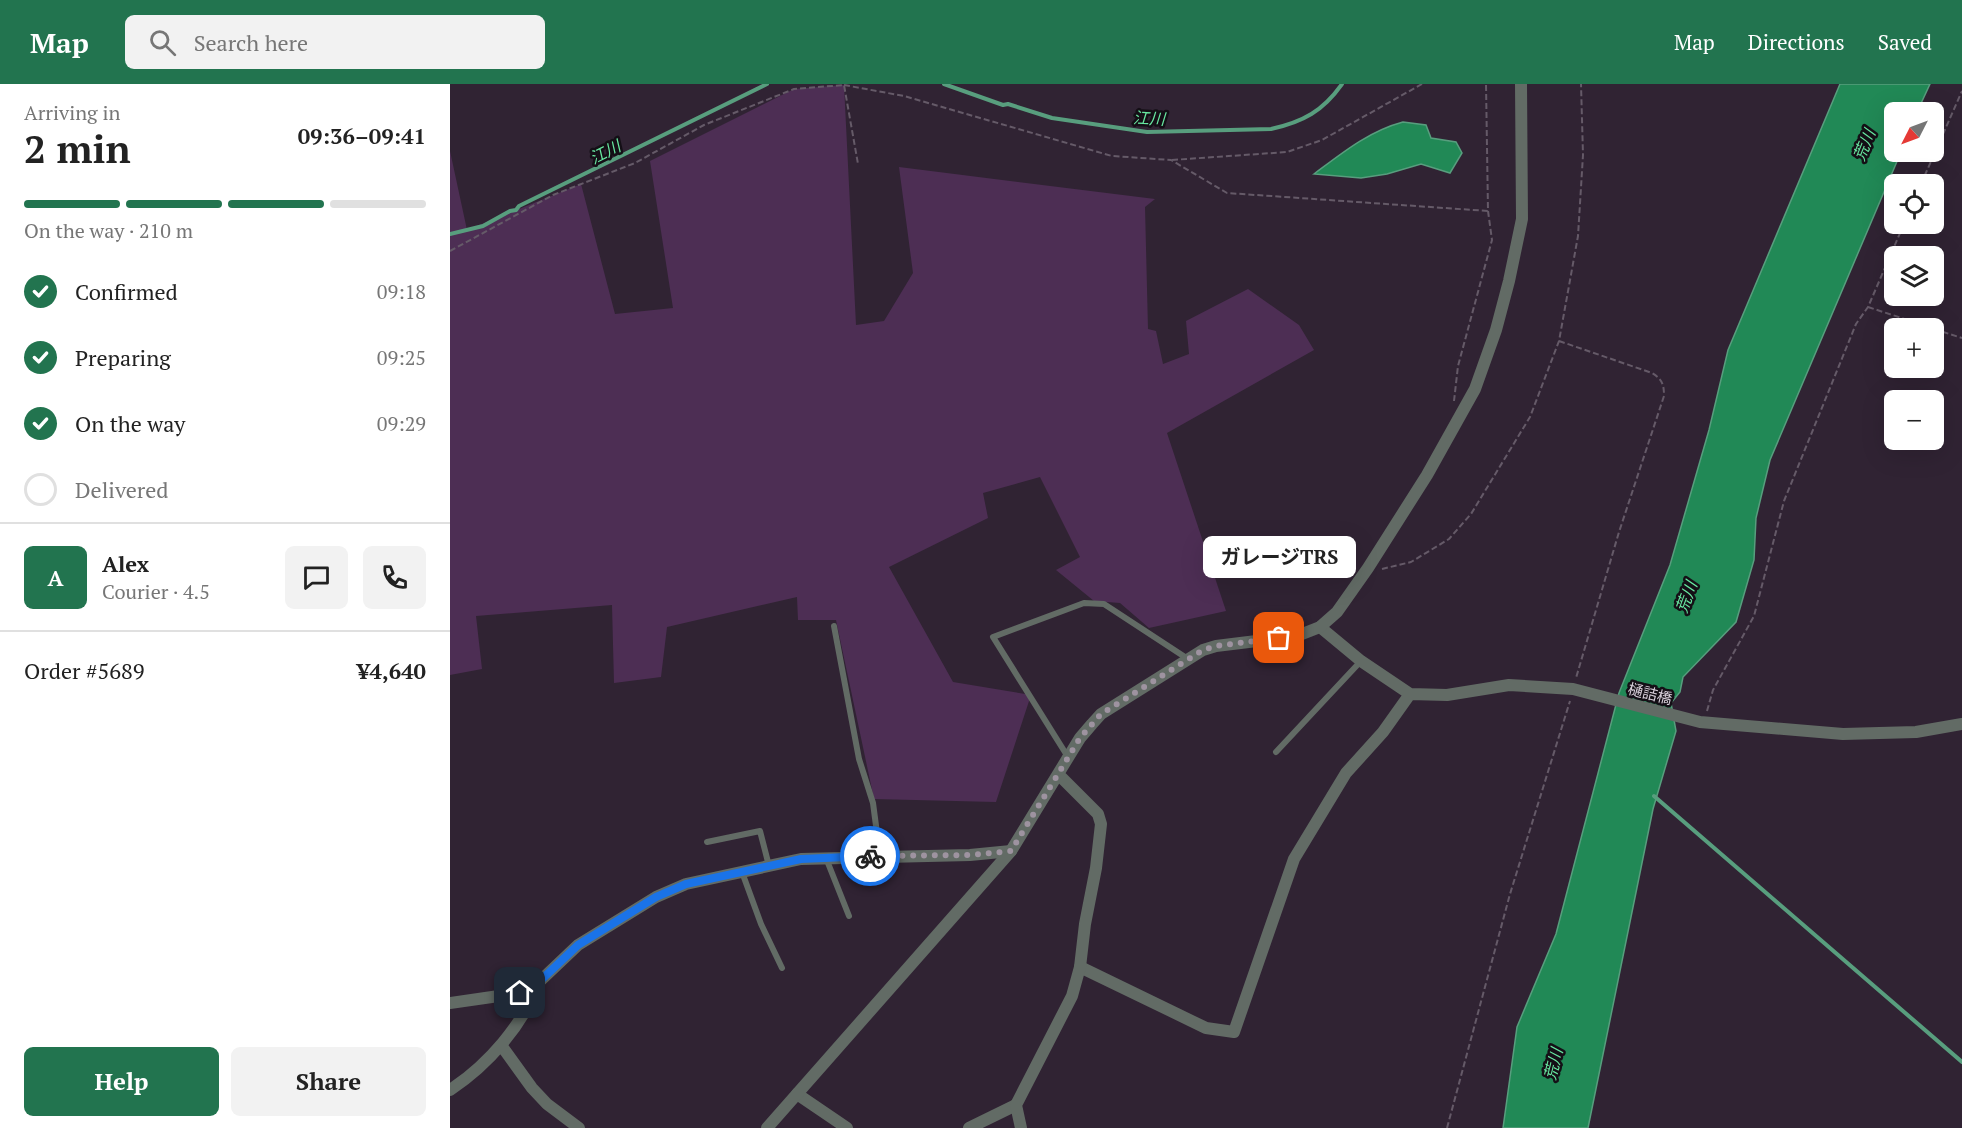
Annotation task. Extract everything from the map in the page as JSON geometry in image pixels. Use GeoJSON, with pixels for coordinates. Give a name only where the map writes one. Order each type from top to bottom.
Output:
{"type":"FeatureCollection","features":[{"type":"Feature","properties":{"kind":"street"},"geometry":{"type":"LineString","coordinates":[[767,1128],[1011,851],[1080,738],[1101,714],[1188,659],[1216,646],[1298,636],[1320,627],[1337,612],[1427,475],[1475,389],[1496,330],[1522,219],[1521,84]]}},
{"type":"Feature","properties":{"kind":"street"},"geometry":{"type":"LineString","coordinates":[[1080,966],[1206,1028],[1234,1032],[1294,859],[1346,773],[1383,732],[1410,694],[1361,661],[1320,627]]}},
{"type":"Feature","properties":{"kind":"street","name":"樋詰橋"},"geometry":{"type":"LineString","coordinates":[[1410,694],[1447,694],[1509,685],[1573,689],[1702,722],[1843,734],[1916,732],[1962,724]]}},
{"type":"Feature","properties":{"kind":"street"},"geometry":{"type":"LineString","coordinates":[[969,1128],[1016,1105],[1072,996],[1080,966],[1101,824],[1098,814],[1058,774]]}},
{"type":"Feature","properties":{"kind":"street"},"geometry":{"type":"LineString","coordinates":[[450,1003],[520,993],[539,982],[578,945],[656,897],[686,884],[826,856],[970,855],[1011,851]]}},
{"type":"Feature","properties":{"kind":"street"},"geometry":{"type":"LineString","coordinates":[[450,1090],[462,1082],[501,1045],[525,1010],[539,982]]}},
{"type":"Feature","properties":{"kind":"street"},"geometry":{"type":"LineString","coordinates":[[501,1045],[532,1088],[547,1104],[579,1128]]}},
{"type":"Feature","properties":{"kind":"street"},"geometry":{"type":"LineString","coordinates":[[797,1094],[847,1128]]}},
{"type":"Feature","properties":{"kind":"street"},"geometry":{"type":"LineString","coordinates":[[1016,1105],[1021,1128]]}},
{"type":"Feature","properties":{"kind":"lane"},"geometry":{"type":"LineString","coordinates":[[1068,757],[993,637],[1084,603],[1104,604],[1188,659]]}},
{"type":"Feature","properties":{"kind":"lane"},"geometry":{"type":"LineString","coordinates":[[834,626],[859,759],[873,802],[880,856]]}},
{"type":"Feature","properties":{"kind":"lane"},"geometry":{"type":"LineString","coordinates":[[1276,752],[1361,661]]}},
{"type":"Feature","properties":{"kind":"lane"},"geometry":{"type":"LineString","coordinates":[[706,842],[760,831],[769,866]]}},
{"type":"Feature","properties":{"kind":"lane"},"geometry":{"type":"LineString","coordinates":[[826,856],[849,916]]}},
{"type":"Feature","properties":{"kind":"lane"},"geometry":{"type":"LineString","coordinates":[[742,872],[761,924],[782,968]]}},
{"type":"Feature","properties":{"kind":"path"},"geometry":{"type":"LineString","coordinates":[[450,251],[553,195],[635,164],[704,124],[794,89],[844,85],[904,96],[1112,156],[1171,160],[1287,152],[1322,140],[1422,84]]}},
{"type":"Feature","properties":{"kind":"path"},"geometry":{"type":"LineString","coordinates":[[1453,409],[1458,366],[1492,240],[1488,211],[1486,84]]}},
{"type":"Feature","properties":{"kind":"path"},"geometry":{"type":"LineString","coordinates":[[1368,567],[1386,570],[1411,562],[1449,539],[1471,514],[1530,417],[1559,341],[1578,236],[1583,155],[1581,84]]}},
{"type":"Feature","properties":{"kind":"path"},"geometry":{"type":"LineString","coordinates":[[844,85],[858,164]]}},
{"type":"Feature","properties":{"kind":"path"},"geometry":{"type":"LineString","coordinates":[[1925,174],[1962,92]]}},
{"type":"Feature","properties":{"kind":"path"},"geometry":{"type":"LineString","coordinates":[[1171,160],[1227,193],[1488,211]]}},
{"type":"Feature","properties":{"kind":"path"},"geometry":{"type":"LineString","coordinates":[[1702,722],[1713,690],[1754,616],[1784,501],[1856,324],[1868,307],[1900,234]]}},
{"type":"Feature","properties":{"kind":"path"},"geometry":{"type":"LineString","coordinates":[[1868,307],[1900,318]]}},
{"type":"Feature","properties":{"kind":"path"},"geometry":{"type":"LineString","coordinates":[[1944,332],[1962,338]]}},
{"type":"Feature","properties":{"kind":"path"},"geometry":{"type":"LineString","coordinates":[[1447,1128],[1507,905],[1619,532],[1664,396],[1664,385],[1660,378],[1652,373],[1559,341]]}},
{"type":"Feature","properties":{"kind":"shaded area"},"geometry":{"type":"Polygon","coordinates":[[[844,85],[856,325],[884,321],[913,273],[899,167],[1155,199],[1145,207],[1148,329],[1156,331],[1163,364],[1189,354],[1186,321],[1248,289],[1299,325],[1314,350],[1167,433],[1226,611],[1149,628],[1120,603],[1094,601],[1056,570],[1080,557],[1040,477],[983,493],[988,518],[889,567],[953,682],[1031,695],[996,802],[874,799],[836,620],[798,620],[797,597],[667,627],[661,677],[614,683],[612,605],[476,616],[482,669],[450,675],[450,151],[467,230],[581,184],[615,314],[673,308],[650,161],[794,89],[844,85]]]}},
{"type":"Feature","properties":{"kind":"water","name":"荒川"},"geometry":{"type":"Polygon","coordinates":[[[1840,84],[1930,84],[1922,102],[1884,102],[1884,162],[1897,162],[1892,174],[1884,174],[1884,192],[1770,460],[1756,518],[1754,560],[1736,622],[1683,677],[1680,692],[1671,703],[1676,731],[1653,809],[1588,1128],[1503,1128],[1517,1027],[1556,934],[1619,693],[1670,565],[1709,430],[1728,350],[1840,84]]]}},
{"type":"Feature","properties":{"kind":"water"},"geometry":{"type":"Polygon","coordinates":[[[1403,122],[1426,125],[1431,138],[1456,142],[1462,153],[1450,173],[1421,164],[1387,174],[1361,178],[1314,174],[1367,137],[1403,122]]]}},
{"type":"Feature","properties":{"kind":"waterway","name":"江川"},"geometry":{"type":"LineString","coordinates":[[450,234],[483,226],[767,84]]}},
{"type":"Feature","properties":{"kind":"waterway","name":"江川"},"geometry":{"type":"LineString","coordinates":[[944,84],[1003,105],[1008,104],[1052,118],[1147,132],[1271,129],[1293,123],[1311,114],[1320,108],[1342,84]]}},
{"type":"Feature","properties":{"kind":"waterway"},"geometry":{"type":"LineString","coordinates":[[1654,796],[1962,1062]]}},
{"type":"Feature","properties":{"kind":"way so far"},"geometry":{"type":"LineString","coordinates":[[870,856],[970,855],[1011,851],[1080,738],[1101,714],[1203,650],[1216,646],[1279,638]]}},
{"type":"Feature","properties":{"kind":"place","name":"ガレージTRS"},"geometry":{"type":"Point","coordinates":[1279,638]}},
{"type":"Feature","properties":{"kind":"route"},"geometry":{"type":"LineString","coordinates":[[520,993],[539,982],[578,945],[656,897],[686,884],[801,859],[826,856],[870,856]]}}]}
